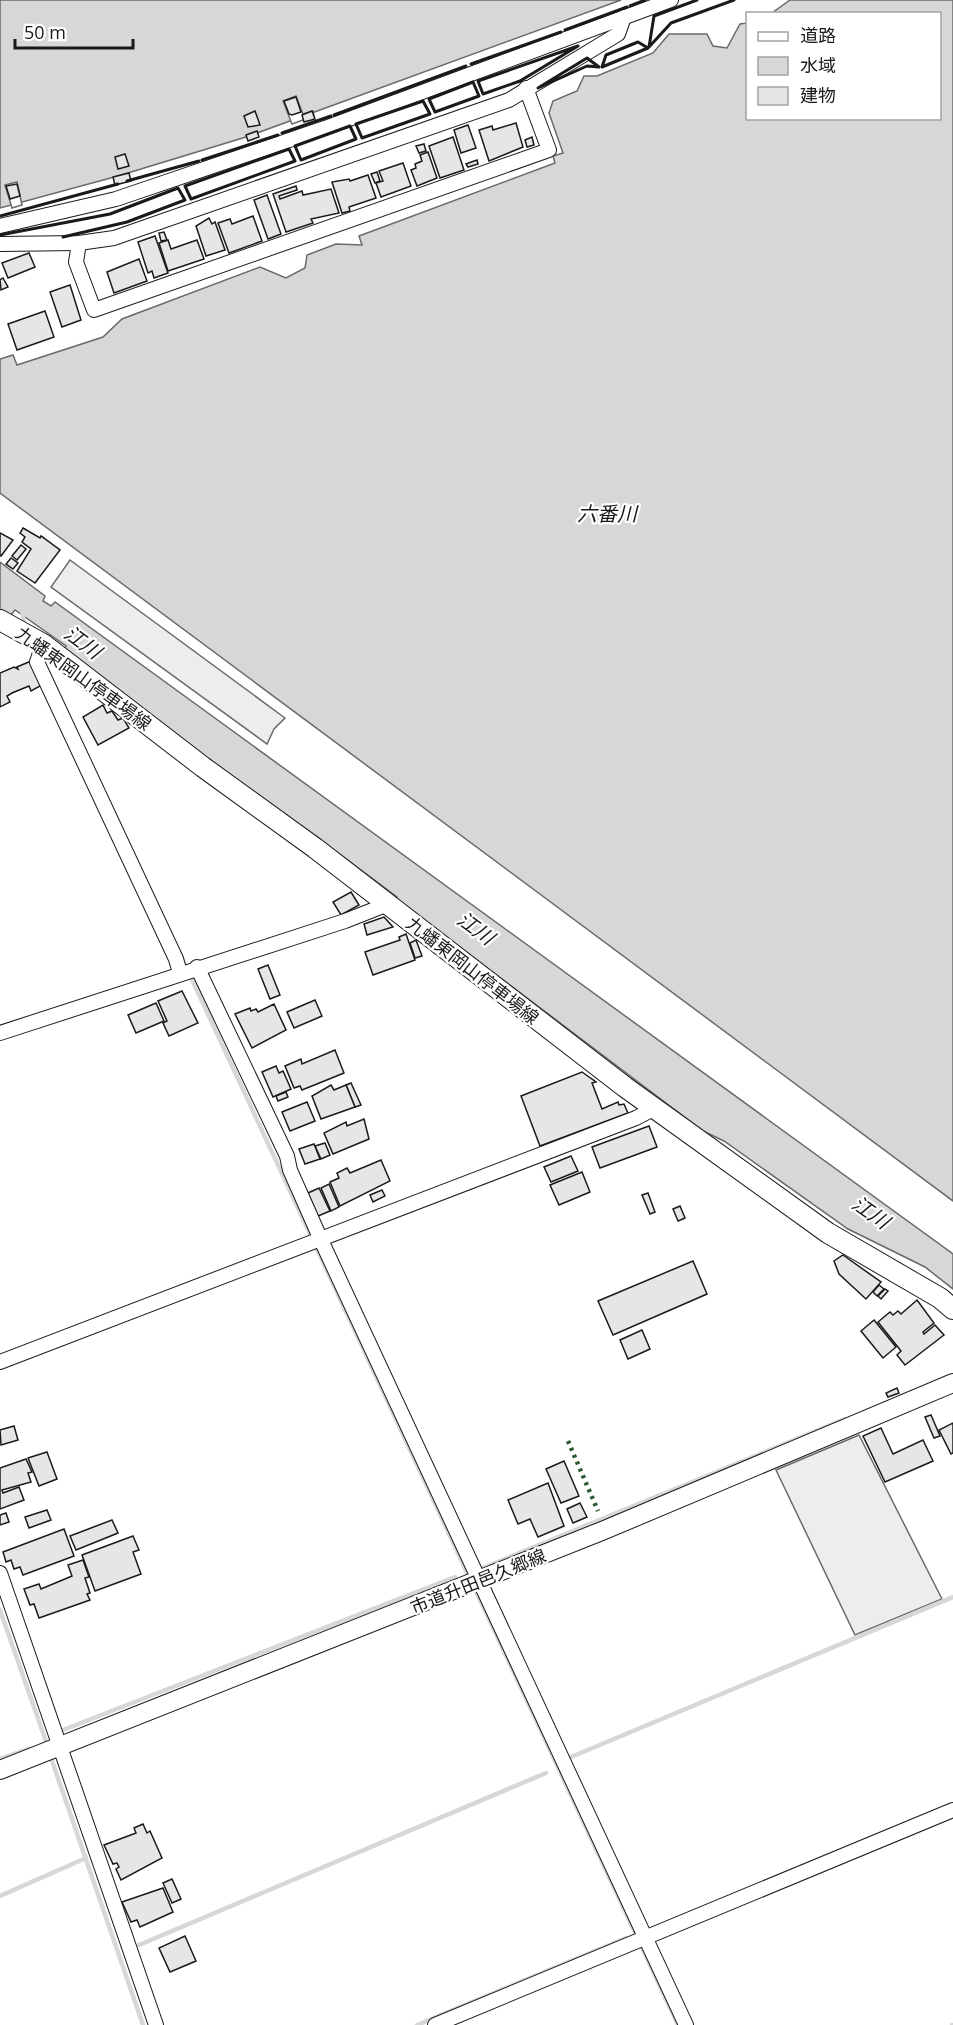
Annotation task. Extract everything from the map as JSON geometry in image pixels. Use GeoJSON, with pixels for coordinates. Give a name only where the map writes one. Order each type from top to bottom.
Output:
{"type":"FeatureCollection","features":[{"type":"Feature","properties":{"kind":"main road","name":"九蟠東岡山停車場線"},"geometry":{"type":"LineString","coordinates":[[0,620],[43,644],[655,1108],[828,1233],[940,1298],[953,1309]]}},
{"type":"Feature","properties":{"kind":"street"},"geometry":{"type":"LineString","coordinates":[[0,226],[116,199],[325,128],[671,0]]}},
{"type":"Feature","properties":{"kind":"street"},"geometry":{"type":"LineString","coordinates":[[0,244],[79,243],[114,238],[509,100],[618,34],[624,17]]}},
{"type":"Feature","properties":{"kind":"street"},"geometry":{"type":"LineString","coordinates":[[79,243],[76,262],[94,310],[549,150],[526,88]]}},
{"type":"Feature","properties":{"kind":"street"},"geometry":{"type":"LineString","coordinates":[[43,644],[37,662],[176,958],[188,970],[287,1156],[316,1242],[640,1939],[686,2025]]}},
{"type":"Feature","properties":{"kind":"street"},"geometry":{"type":"LineString","coordinates":[[0,1033],[188,970],[345,921],[388,904]]}},
{"type":"Feature","properties":{"kind":"street"},"geometry":{"type":"LineString","coordinates":[[0,1362],[636,1118],[655,1108]]}},
{"type":"Feature","properties":{"kind":"street","name":"市道升田邑久郷線"},"geometry":{"type":"LineString","coordinates":[[0,1770],[602,1531],[953,1383]]}},
{"type":"Feature","properties":{"kind":"street"},"geometry":{"type":"LineString","coordinates":[[0,1573],[52,1750],[156,2025]]}},
{"type":"Feature","properties":{"kind":"street"},"geometry":{"type":"LineString","coordinates":[[435,2025],[953,1810]]}},
{"type":"Feature","properties":{"kind":"shaded area"},"geometry":{"type":"Polygon","coordinates":[[[70,560],[285,718],[274,729],[267,744],[51,587],[70,560]]]}},
{"type":"Feature","properties":{"kind":"shaded area"},"geometry":{"type":"Polygon","coordinates":[[[859,1435],[942,1599],[855,1635],[776,1470],[859,1435]]]}},
{"type":"Feature","properties":{"kind":"water"},"geometry":{"type":"Polygon","coordinates":[[[0,0],[621,0],[246,137],[118,176],[0,208],[0,0]]]}},
{"type":"Feature","properties":{"kind":"water","name":"六番川"},"geometry":{"type":"Polygon","coordinates":[[[790,0],[953,0],[953,1201],[0,493],[0,359],[13,355],[17,365],[103,337],[122,319],[260,267],[286,278],[305,268],[307,255],[336,244],[362,245],[359,236],[555,163],[553,156],[563,153],[549,113],[553,101],[577,91],[584,76],[597,76],[653,53],[669,34],[707,34],[713,46],[727,48],[740,24],[746,23],[746,120],[941,120],[941,12],[773,12],[790,0]]]}},
{"type":"Feature","properties":{"kind":"water","name":"江川"},"geometry":{"type":"Polygon","coordinates":[[[0,562],[45,596],[43,601],[51,606],[55,602],[953,1254],[953,1289],[925,1267],[848,1229],[724,1141],[703,1131],[396,899],[397,897],[314,835],[311,837],[64,650],[66,646],[15,610],[10,616],[0,611],[0,562]]]}},
{"type":"Feature","properties":{"kind":"pier"},"geometry":{"type":"Polygon","coordinates":[[[296,96],[303,114],[313,111],[314,116],[292,124],[283,101],[296,96]]]}},
{"type":"Feature","properties":{"kind":"pier"},"geometry":{"type":"Polygon","coordinates":[[[17,182],[22,205],[12,208],[5,185],[17,182]]]}},
{"type":"Feature","properties":{"kind":"building"},"geometry":{"type":"Polygon","coordinates":[[[296,97],[301,112],[292,115],[289,114],[284,101],[296,97]]]}},
{"type":"Feature","properties":{"kind":"building"},"geometry":{"type":"Polygon","coordinates":[[[255,111],[260,125],[248,127],[244,116],[255,111]]]}},
{"type":"Feature","properties":{"kind":"building"},"geometry":{"type":"Polygon","coordinates":[[[312,111],[315,119],[304,122],[302,115],[312,111]]]}},
{"type":"Feature","properties":{"kind":"building"},"geometry":{"type":"Polygon","coordinates":[[[516,123],[523,147],[489,161],[479,130],[492,126],[493,130],[516,123]]]}},
{"type":"Feature","properties":{"kind":"building"},"geometry":{"type":"Polygon","coordinates":[[[468,125],[476,148],[461,153],[454,130],[468,125]]]}},
{"type":"Feature","properties":{"kind":"building"},"geometry":{"type":"Polygon","coordinates":[[[257,131],[259,137],[248,141],[246,135],[257,131]]]}},
{"type":"Feature","properties":{"kind":"building"},"geometry":{"type":"Polygon","coordinates":[[[453,137],[464,170],[440,178],[429,146],[453,137]]]}},
{"type":"Feature","properties":{"kind":"building"},"geometry":{"type":"Polygon","coordinates":[[[532,137],[534,145],[527,147],[525,140],[532,137]]]}},
{"type":"Feature","properties":{"kind":"building"},"geometry":{"type":"Polygon","coordinates":[[[424,144],[426,151],[419,153],[416,146],[424,144]]]}},
{"type":"Feature","properties":{"kind":"building"},"geometry":{"type":"Polygon","coordinates":[[[428,152],[437,178],[417,186],[411,170],[416,168],[415,164],[422,161],[420,155],[428,152]]]}},
{"type":"Feature","properties":{"kind":"building"},"geometry":{"type":"Polygon","coordinates":[[[125,154],[129,166],[118,169],[115,157],[125,154]]]}},
{"type":"Feature","properties":{"kind":"building"},"geometry":{"type":"Polygon","coordinates":[[[477,160],[478,164],[468,167],[466,164],[477,160]]]}},
{"type":"Feature","properties":{"kind":"building"},"geometry":{"type":"Polygon","coordinates":[[[403,163],[411,186],[381,197],[376,183],[383,181],[379,171],[403,163]]]}},
{"type":"Feature","properties":{"kind":"building"},"geometry":{"type":"Polygon","coordinates":[[[377,172],[380,181],[375,183],[371,174],[377,172]]]}},
{"type":"Feature","properties":{"kind":"building"},"geometry":{"type":"Polygon","coordinates":[[[129,173],[131,181],[115,185],[113,177],[129,173]]]}},
{"type":"Feature","properties":{"kind":"building"},"geometry":{"type":"Polygon","coordinates":[[[368,175],[376,198],[349,207],[350,211],[342,213],[332,182],[349,179],[350,181],[368,175]]]}},
{"type":"Feature","properties":{"kind":"building"},"geometry":{"type":"Polygon","coordinates":[[[17,184],[20,196],[10,199],[6,186],[17,184]]]}},
{"type":"Feature","properties":{"kind":"building"},"geometry":{"type":"Polygon","coordinates":[[[296,186],[297,190],[279,196],[280,199],[302,191],[303,195],[331,189],[339,213],[311,219],[313,223],[286,232],[273,194],[296,186]]]}},
{"type":"Feature","properties":{"kind":"building"},"geometry":{"type":"Polygon","coordinates":[[[267,195],[281,234],[268,239],[254,200],[267,195]]]}},
{"type":"Feature","properties":{"kind":"building"},"geometry":{"type":"Polygon","coordinates":[[[253,216],[262,241],[229,253],[218,223],[230,219],[232,224],[253,216]]]}},
{"type":"Feature","properties":{"kind":"building"},"geometry":{"type":"Polygon","coordinates":[[[209,218],[212,224],[215,222],[225,250],[206,256],[196,226],[209,218]]]}},
{"type":"Feature","properties":{"kind":"building"},"geometry":{"type":"Polygon","coordinates":[[[164,232],[167,240],[161,241],[159,233],[164,232]]]}},
{"type":"Feature","properties":{"kind":"building"},"geometry":{"type":"Polygon","coordinates":[[[155,236],[168,273],[154,278],[152,271],[148,273],[138,242],[155,236]]]}},
{"type":"Feature","properties":{"kind":"building"},"geometry":{"type":"Polygon","coordinates":[[[168,240],[171,249],[197,240],[204,259],[168,271],[159,243],[168,240]]]}},
{"type":"Feature","properties":{"kind":"building"},"geometry":{"type":"Polygon","coordinates":[[[29,253],[35,267],[8,278],[2,263],[29,253]]]}},
{"type":"Feature","properties":{"kind":"building"},"geometry":{"type":"Polygon","coordinates":[[[139,259],[147,281],[114,293],[107,272],[139,259]]]}},
{"type":"Feature","properties":{"kind":"building"},"geometry":{"type":"Polygon","coordinates":[[[3,278],[8,287],[1,290],[0,280],[3,278]]]}},
{"type":"Feature","properties":{"kind":"building"},"geometry":{"type":"Polygon","coordinates":[[[70,285],[81,320],[62,327],[50,292],[70,285]]]}},
{"type":"Feature","properties":{"kind":"building"},"geometry":{"type":"Polygon","coordinates":[[[45,311],[54,337],[17,350],[8,324],[45,311]]]}},
{"type":"Feature","properties":{"kind":"building"},"geometry":{"type":"Polygon","coordinates":[[[23,528],[40,538],[41,536],[60,550],[35,583],[17,571],[31,549],[22,542],[25,537],[20,533],[23,528]]]}},
{"type":"Feature","properties":{"kind":"building"},"geometry":{"type":"Polygon","coordinates":[[[0,533],[13,540],[1,556],[0,555],[0,533]]]}},
{"type":"Feature","properties":{"kind":"building"},"geometry":{"type":"Polygon","coordinates":[[[21,545],[26,549],[17,560],[12,556],[21,545]]]}},
{"type":"Feature","properties":{"kind":"building"},"geometry":{"type":"Polygon","coordinates":[[[11,558],[18,563],[13,569],[6,564],[11,558]]]}},
{"type":"Feature","properties":{"kind":"building"},"geometry":{"type":"Polygon","coordinates":[[[31,661],[42,685],[31,691],[29,686],[12,693],[7,696],[10,702],[0,707],[0,673],[14,667],[18,669],[17,667],[31,661]]]}},
{"type":"Feature","properties":{"kind":"building"},"geometry":{"type":"Polygon","coordinates":[[[103,705],[107,713],[112,711],[118,720],[123,718],[129,728],[98,745],[83,717],[103,705]]]}},
{"type":"Feature","properties":{"kind":"building"},"geometry":{"type":"Polygon","coordinates":[[[351,892],[359,905],[341,915],[333,902],[351,892]]]}},
{"type":"Feature","properties":{"kind":"building"},"geometry":{"type":"Polygon","coordinates":[[[384,917],[393,927],[367,935],[364,924],[384,917]]]}},
{"type":"Feature","properties":{"kind":"building"},"geometry":{"type":"Polygon","coordinates":[[[406,934],[415,960],[373,975],[365,952],[400,940],[399,937],[406,934]]]}},
{"type":"Feature","properties":{"kind":"building"},"geometry":{"type":"Polygon","coordinates":[[[416,940],[422,956],[415,958],[410,943],[416,940]]]}},
{"type":"Feature","properties":{"kind":"building"},"geometry":{"type":"Polygon","coordinates":[[[268,965],[280,995],[270,999],[258,969],[268,965]]]}},
{"type":"Feature","properties":{"kind":"building"},"geometry":{"type":"Polygon","coordinates":[[[182,991],[198,1023],[169,1036],[163,1023],[167,1021],[158,1001],[182,991]]]}},
{"type":"Feature","properties":{"kind":"building"},"geometry":{"type":"Polygon","coordinates":[[[315,1000],[322,1016],[294,1028],[287,1012],[315,1000]]]}},
{"type":"Feature","properties":{"kind":"building"},"geometry":{"type":"Polygon","coordinates":[[[156,1003],[164,1021],[136,1033],[128,1015],[156,1003]]]}},
{"type":"Feature","properties":{"kind":"building"},"geometry":{"type":"Polygon","coordinates":[[[274,1004],[286,1030],[252,1048],[235,1014],[250,1008],[251,1011],[256,1009],[258,1012],[274,1004]]]}},
{"type":"Feature","properties":{"kind":"building"},"geometry":{"type":"Polygon","coordinates":[[[335,1050],[344,1073],[302,1090],[300,1086],[294,1088],[285,1066],[301,1059],[302,1064],[335,1050]]]}},
{"type":"Feature","properties":{"kind":"building"},"geometry":{"type":"Polygon","coordinates":[[[276,1066],[279,1073],[283,1071],[291,1089],[273,1097],[262,1072],[276,1066]]]}},
{"type":"Feature","properties":{"kind":"building"},"geometry":{"type":"Polygon","coordinates":[[[582,1072],[596,1082],[592,1083],[602,1109],[618,1102],[619,1105],[624,1104],[628,1113],[540,1146],[521,1096],[582,1072]]]}},
{"type":"Feature","properties":{"kind":"building"},"geometry":{"type":"Polygon","coordinates":[[[351,1083],[361,1105],[355,1107],[346,1085],[351,1083]]]}},
{"type":"Feature","properties":{"kind":"building"},"geometry":{"type":"Polygon","coordinates":[[[331,1085],[334,1090],[346,1085],[355,1107],[321,1119],[312,1096],[331,1085]]]}},
{"type":"Feature","properties":{"kind":"building"},"geometry":{"type":"Polygon","coordinates":[[[286,1092],[288,1097],[278,1101],[276,1096],[286,1092]]]}},
{"type":"Feature","properties":{"kind":"building"},"geometry":{"type":"Polygon","coordinates":[[[307,1102],[315,1121],[290,1131],[282,1112],[307,1102]]]}},
{"type":"Feature","properties":{"kind":"building"},"geometry":{"type":"Polygon","coordinates":[[[364,1119],[369,1139],[333,1154],[324,1133],[346,1122],[347,1126],[364,1119]]]}},
{"type":"Feature","properties":{"kind":"building"},"geometry":{"type":"Polygon","coordinates":[[[649,1126],[657,1147],[600,1168],[592,1147],[649,1126]]]}},
{"type":"Feature","properties":{"kind":"building"},"geometry":{"type":"Polygon","coordinates":[[[325,1143],[330,1155],[321,1159],[315,1146],[325,1143]]]}},
{"type":"Feature","properties":{"kind":"building"},"geometry":{"type":"Polygon","coordinates":[[[314,1144],[320,1159],[305,1164],[299,1149],[314,1144]]]}},
{"type":"Feature","properties":{"kind":"building"},"geometry":{"type":"Polygon","coordinates":[[[571,1156],[578,1171],[551,1182],[544,1167],[571,1156]]]}},
{"type":"Feature","properties":{"kind":"building"},"geometry":{"type":"Polygon","coordinates":[[[381,1160],[390,1181],[340,1206],[330,1182],[339,1178],[337,1173],[347,1168],[350,1173],[381,1160]]]}},
{"type":"Feature","properties":{"kind":"building"},"geometry":{"type":"Polygon","coordinates":[[[582,1172],[590,1192],[559,1205],[550,1185],[582,1172]]]}},
{"type":"Feature","properties":{"kind":"building"},"geometry":{"type":"Polygon","coordinates":[[[329,1184],[339,1207],[331,1211],[321,1188],[329,1184]]]}},
{"type":"Feature","properties":{"kind":"building"},"geometry":{"type":"Polygon","coordinates":[[[319,1188],[330,1211],[318,1216],[308,1193],[319,1188]]]}},
{"type":"Feature","properties":{"kind":"building"},"geometry":{"type":"Polygon","coordinates":[[[382,1190],[385,1196],[373,1202],[370,1195],[382,1190]]]}},
{"type":"Feature","properties":{"kind":"building"},"geometry":{"type":"Polygon","coordinates":[[[648,1193],[655,1212],[650,1214],[642,1195],[648,1193]]]}},
{"type":"Feature","properties":{"kind":"building"},"geometry":{"type":"Polygon","coordinates":[[[680,1206],[685,1218],[678,1221],[673,1209],[680,1206]]]}},
{"type":"Feature","properties":{"kind":"building"},"geometry":{"type":"Polygon","coordinates":[[[843,1255],[881,1282],[866,1299],[839,1274],[834,1261],[843,1255]]]}},
{"type":"Feature","properties":{"kind":"building"},"geometry":{"type":"Polygon","coordinates":[[[693,1261],[707,1294],[613,1335],[598,1301],[693,1261]]]}},
{"type":"Feature","properties":{"kind":"building"},"geometry":{"type":"Polygon","coordinates":[[[879,1285],[884,1289],[877,1296],[873,1292],[879,1285]]]}},
{"type":"Feature","properties":{"kind":"building"},"geometry":{"type":"Polygon","coordinates":[[[885,1289],[888,1291],[881,1299],[878,1296],[885,1289]]]}},
{"type":"Feature","properties":{"kind":"building"},"geometry":{"type":"Polygon","coordinates":[[[917,1300],[934,1323],[923,1332],[924,1334],[935,1325],[944,1335],[905,1365],[897,1355],[901,1351],[878,1322],[890,1312],[893,1315],[898,1311],[901,1314],[917,1300]]]}},
{"type":"Feature","properties":{"kind":"building"},"geometry":{"type":"Polygon","coordinates":[[[874,1320],[896,1347],[883,1358],[861,1331],[874,1320]]]}},
{"type":"Feature","properties":{"kind":"building"},"geometry":{"type":"Polygon","coordinates":[[[642,1330],[650,1349],[628,1359],[620,1340],[642,1330]]]}},
{"type":"Feature","properties":{"kind":"building"},"geometry":{"type":"Polygon","coordinates":[[[897,1388],[899,1393],[888,1397],[886,1393],[897,1388]]]}},
{"type":"Feature","properties":{"kind":"building"},"geometry":{"type":"Polygon","coordinates":[[[931,1415],[940,1436],[934,1438],[925,1417],[931,1415]]]}},
{"type":"Feature","properties":{"kind":"building"},"geometry":{"type":"Polygon","coordinates":[[[953,1423],[953,1453],[951,1454],[939,1430],[953,1423]]]}},
{"type":"Feature","properties":{"kind":"building"},"geometry":{"type":"Polygon","coordinates":[[[14,1426],[18,1440],[1,1445],[0,1430],[14,1426]]]}},
{"type":"Feature","properties":{"kind":"building"},"geometry":{"type":"Polygon","coordinates":[[[881,1428],[893,1454],[923,1440],[933,1461],[885,1482],[863,1436],[881,1428]]]}},
{"type":"Feature","properties":{"kind":"building"},"geometry":{"type":"Polygon","coordinates":[[[47,1452],[57,1479],[39,1486],[28,1458],[47,1452]]]}},
{"type":"Feature","properties":{"kind":"building"},"geometry":{"type":"Polygon","coordinates":[[[26,1459],[32,1472],[28,1473],[31,1482],[2,1490],[3,1493],[19,1487],[24,1500],[0,1509],[0,1468],[26,1459]]]}},
{"type":"Feature","properties":{"kind":"building"},"geometry":{"type":"Polygon","coordinates":[[[564,1461],[579,1496],[561,1503],[546,1469],[564,1461]]]}},
{"type":"Feature","properties":{"kind":"building"},"geometry":{"type":"Polygon","coordinates":[[[548,1483],[564,1526],[538,1537],[530,1519],[518,1524],[508,1500],[548,1483]]]}},
{"type":"Feature","properties":{"kind":"building"},"geometry":{"type":"Polygon","coordinates":[[[580,1503],[587,1517],[573,1523],[567,1509],[580,1503]]]}},
{"type":"Feature","properties":{"kind":"building"},"geometry":{"type":"Polygon","coordinates":[[[47,1510],[51,1520],[29,1528],[25,1517],[47,1510]]]}},
{"type":"Feature","properties":{"kind":"building"},"geometry":{"type":"Polygon","coordinates":[[[6,1513],[9,1522],[0,1525],[0,1515],[6,1513]]]}},
{"type":"Feature","properties":{"kind":"building"},"geometry":{"type":"Polygon","coordinates":[[[112,1520],[118,1533],[76,1550],[70,1536],[112,1520]]]}},
{"type":"Feature","properties":{"kind":"building"},"geometry":{"type":"Polygon","coordinates":[[[64,1529],[74,1556],[23,1575],[20,1567],[14,1569],[11,1560],[6,1562],[3,1552],[64,1529]]]}},
{"type":"Feature","properties":{"kind":"building"},"geometry":{"type":"Polygon","coordinates":[[[133,1536],[139,1550],[133,1552],[141,1574],[95,1591],[82,1555],[133,1536]]]}},
{"type":"Feature","properties":{"kind":"building"},"geometry":{"type":"Polygon","coordinates":[[[83,1560],[89,1577],[85,1578],[90,1600],[39,1618],[34,1604],[30,1605],[24,1589],[39,1584],[41,1589],[72,1576],[68,1565],[83,1560]]]}},
{"type":"Feature","properties":{"kind":"building"},"geometry":{"type":"Polygon","coordinates":[[[143,1824],[147,1833],[150,1831],[162,1858],[121,1880],[116,1869],[119,1867],[117,1863],[113,1864],[104,1845],[136,1833],[134,1828],[143,1824]]]}},
{"type":"Feature","properties":{"kind":"building"},"geometry":{"type":"Polygon","coordinates":[[[172,1879],[181,1899],[172,1903],[163,1883],[172,1879]]]}},
{"type":"Feature","properties":{"kind":"building"},"geometry":{"type":"Polygon","coordinates":[[[163,1888],[173,1912],[140,1927],[137,1920],[131,1922],[122,1902],[163,1888]]]}},
{"type":"Feature","properties":{"kind":"building"},"geometry":{"type":"Polygon","coordinates":[[[185,1936],[196,1961],[170,1972],[159,1948],[185,1936]]]}},
{"type":"Feature","properties":{"kind":"waterway"},"geometry":{"type":"LineString","coordinates":[[22,610],[24,624]]}},
{"type":"Feature","properties":{"kind":"waterway"},"geometry":{"type":"LineString","coordinates":[[182,958],[470,1579]]}},
{"type":"Feature","properties":{"kind":"waterway"},"geometry":{"type":"LineString","coordinates":[[478,1570],[845,1419]]}},
{"type":"Feature","properties":{"kind":"waterway"},"geometry":{"type":"LineString","coordinates":[[63,1730],[455,1577]]}},
{"type":"Feature","properties":{"kind":"waterway"},"geometry":{"type":"LineString","coordinates":[[474,1587],[678,2025]]}},
{"type":"Feature","properties":{"kind":"waterway"},"geometry":{"type":"LineString","coordinates":[[571,1757],[953,1597]]}},
{"type":"Feature","properties":{"kind":"waterway"},"geometry":{"type":"LineString","coordinates":[[0,1610],[48,1747]]}},
{"type":"Feature","properties":{"kind":"waterway"},"geometry":{"type":"LineString","coordinates":[[0,1759],[29,1749]]}},
{"type":"Feature","properties":{"kind":"waterway"},"geometry":{"type":"LineString","coordinates":[[50,1755],[143,2025]]}},
{"type":"Feature","properties":{"kind":"waterway"},"geometry":{"type":"LineString","coordinates":[[139,1945],[546,1773]]}},
{"type":"Feature","properties":{"kind":"waterway"},"geometry":{"type":"LineString","coordinates":[[0,1896],[86,1858]]}},
{"type":"Feature","properties":{"kind":"waterway"},"geometry":{"type":"LineString","coordinates":[[417,2025],[626,1938]]}},
{"type":"Feature","properties":{"kind":"hedge"},"geometry":{"type":"LineString","coordinates":[[568,1441],[598,1511]]}},
{"type":"Feature","properties":{"kind":"wall"},"geometry":{"type":"LineString","coordinates":[[630,6],[645,0]]}},
{"type":"Feature","properties":{"kind":"wall"},"geometry":{"type":"LineString","coordinates":[[697,0],[654,16],[649,47],[671,23],[734,0]]}},
{"type":"Feature","properties":{"kind":"wall"},"geometry":{"type":"LineString","coordinates":[[565,30],[627,7]]}},
{"type":"Feature","properties":{"kind":"wall"},"geometry":{"type":"LineString","coordinates":[[471,64],[561,32]]}},
{"type":"Feature","properties":{"kind":"wall"},"geometry":{"type":"LineString","coordinates":[[638,42],[648,48],[602,67],[606,55],[638,42]]}},
{"type":"Feature","properties":{"kind":"wall"},"geometry":{"type":"LineString","coordinates":[[578,46],[520,81],[483,94],[478,81],[578,46]]}},
{"type":"Feature","properties":{"kind":"wall"},"geometry":{"type":"LineString","coordinates":[[587,58],[599,67],[587,66],[538,88],[587,58]]}},
{"type":"Feature","properties":{"kind":"wall"},"geometry":{"type":"LineString","coordinates":[[334,115],[466,66]]}},
{"type":"Feature","properties":{"kind":"wall"},"geometry":{"type":"LineString","coordinates":[[473,82],[479,96],[435,112],[429,99],[473,82]]}},
{"type":"Feature","properties":{"kind":"wall"},"geometry":{"type":"LineString","coordinates":[[423,101],[430,114],[362,138],[356,124],[423,101]]}},
{"type":"Feature","properties":{"kind":"wall"},"geometry":{"type":"LineString","coordinates":[[282,133],[331,116]]}},
{"type":"Feature","properties":{"kind":"wall"},"geometry":{"type":"LineString","coordinates":[[350,126],[356,139],[301,160],[295,146],[350,126]]}},
{"type":"Feature","properties":{"kind":"wall"},"geometry":{"type":"LineString","coordinates":[[202,160],[278,135]]}},
{"type":"Feature","properties":{"kind":"wall"},"geometry":{"type":"LineString","coordinates":[[289,149],[295,161],[191,199],[185,186],[289,149]]}},
{"type":"Feature","properties":{"kind":"wall"},"geometry":{"type":"LineString","coordinates":[[127,181],[199,161]]}},
{"type":"Feature","properties":{"kind":"wall"},"geometry":{"type":"LineString","coordinates":[[0,216],[118,184]]}},
{"type":"Feature","properties":{"kind":"wall"},"geometry":{"type":"LineString","coordinates":[[0,235],[110,214],[178,188],[185,200],[127,222],[63,237]]}}]}
